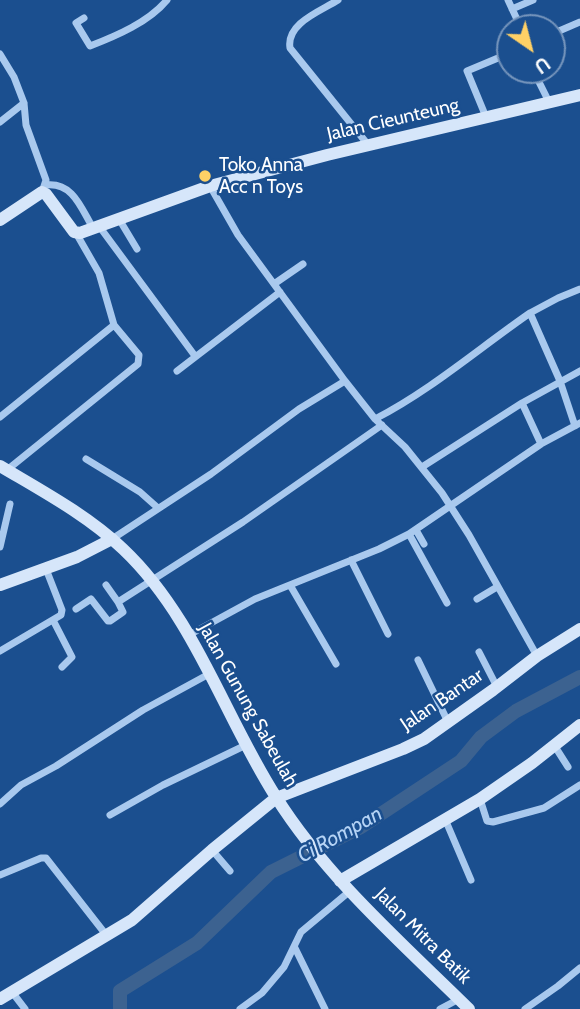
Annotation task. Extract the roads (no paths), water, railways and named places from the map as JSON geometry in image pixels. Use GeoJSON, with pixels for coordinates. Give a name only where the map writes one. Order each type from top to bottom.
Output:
{"type":"FeatureCollection","features":[{"type":"Feature","properties":{"kind":"street"},"geometry":{"type":"LineString","coordinates":[[83,18],[76,23],[89,46],[140,21],[161,8],[167,0]]}},
{"type":"Feature","properties":{"kind":"street"},"geometry":{"type":"LineString","coordinates":[[338,0],[302,22],[293,31],[289,40],[290,48],[370,146]]}},
{"type":"Feature","properties":{"kind":"street"},"geometry":{"type":"LineString","coordinates":[[508,0],[514,14]]}},
{"type":"Feature","properties":{"kind":"street"},"geometry":{"type":"LineString","coordinates":[[512,9],[533,0]]}},
{"type":"Feature","properties":{"kind":"street"},"geometry":{"type":"LineString","coordinates":[[0,54],[14,77],[24,103],[26,125],[47,180],[44,188]]}},
{"type":"Feature","properties":{"kind":"street"},"geometry":{"type":"LineString","coordinates":[[486,117],[467,71],[496,59]]}},
{"type":"Feature","properties":{"kind":"street"},"geometry":{"type":"LineString","coordinates":[[541,84],[549,102]]}},
{"type":"Feature","properties":{"kind":"street","name":"Jalan Cieunteung"},"geometry":{"type":"LineString","coordinates":[[76,233],[210,186],[580,95]]}},
{"type":"Feature","properties":{"kind":"street"},"geometry":{"type":"LineString","coordinates":[[0,122],[24,103]]}},
{"type":"Feature","properties":{"kind":"street"},"geometry":{"type":"LineString","coordinates":[[0,220],[44,188],[56,184],[68,190],[195,356]]}},
{"type":"Feature","properties":{"kind":"street"},"geometry":{"type":"LineString","coordinates":[[210,186],[230,223],[345,381],[375,419],[422,467],[463,524],[537,656]]}},
{"type":"Feature","properties":{"kind":"street"},"geometry":{"type":"LineString","coordinates":[[4,468],[138,364],[139,355],[114,325],[99,273],[76,233],[44,188]]}},
{"type":"Feature","properties":{"kind":"street"},"geometry":{"type":"LineString","coordinates":[[118,218],[137,249]]}},
{"type":"Feature","properties":{"kind":"street"},"geometry":{"type":"LineString","coordinates":[[274,285],[303,264]]}},
{"type":"Feature","properties":{"kind":"street"},"geometry":{"type":"LineString","coordinates":[[375,419],[448,374],[482,346],[530,313],[580,289]]}},
{"type":"Feature","properties":{"kind":"street"},"geometry":{"type":"LineString","coordinates":[[177,371],[280,292]]}},
{"type":"Feature","properties":{"kind":"street"},"geometry":{"type":"LineString","coordinates":[[189,635],[255,599],[379,549],[412,532],[541,444],[577,424],[530,313]]}},
{"type":"Feature","properties":{"kind":"street"},"geometry":{"type":"LineString","coordinates":[[0,416],[114,325]]}},
{"type":"Feature","properties":{"kind":"street"},"geometry":{"type":"LineString","coordinates":[[422,467],[522,403],[580,371]]}},
{"type":"Feature","properties":{"kind":"street"},"geometry":{"type":"LineString","coordinates":[[0,585],[46,569],[112,539],[211,474],[299,409],[345,381]]}},
{"type":"Feature","properties":{"kind":"street"},"geometry":{"type":"LineString","coordinates":[[522,403],[541,444]]}},
{"type":"Feature","properties":{"kind":"street"},"geometry":{"type":"LineString","coordinates":[[118,602],[243,522],[382,425]]}},
{"type":"Feature","properties":{"kind":"street"},"geometry":{"type":"LineString","coordinates":[[86,459],[140,492],[158,508]]}},
{"type":"Feature","properties":{"kind":"street","name":"Jalan Gunung Sabeulah"},"geometry":{"type":"LineString","coordinates":[[4,468],[55,498],[112,539],[151,580],[189,635],[276,798],[350,891]]}},
{"type":"Feature","properties":{"kind":"street"},"geometry":{"type":"LineString","coordinates":[[0,547],[10,504]]}},
{"type":"Feature","properties":{"kind":"street"},"geometry":{"type":"LineString","coordinates":[[412,532],[424,544]]}},
{"type":"Feature","properties":{"kind":"street"},"geometry":{"type":"LineString","coordinates":[[412,532],[447,603]]}},
{"type":"Feature","properties":{"kind":"street"},"geometry":{"type":"LineString","coordinates":[[351,560],[388,634]]}},
{"type":"Feature","properties":{"kind":"street"},"geometry":{"type":"LineString","coordinates":[[0,650],[61,614],[62,610],[46,569]]}},
{"type":"Feature","properties":{"kind":"street"},"geometry":{"type":"LineString","coordinates":[[76,609],[91,599],[109,621],[123,612],[106,585]]}},
{"type":"Feature","properties":{"kind":"street"},"geometry":{"type":"LineString","coordinates":[[290,585],[336,664]]}},
{"type":"Feature","properties":{"kind":"street"},"geometry":{"type":"LineString","coordinates":[[477,598],[497,587]]}},
{"type":"Feature","properties":{"kind":"street"},"geometry":{"type":"LineString","coordinates":[[53,620],[72,657],[62,667]]}},
{"type":"Feature","properties":{"kind":"street","name":"Jalan Bantar"},"geometry":{"type":"LineString","coordinates":[[6,995],[132,920],[212,849],[276,798],[403,749],[449,723],[537,656],[580,629]]}},
{"type":"Feature","properties":{"kind":"street"},"geometry":{"type":"LineString","coordinates":[[479,652],[497,687]]}},
{"type":"Feature","properties":{"kind":"street"},"geometry":{"type":"LineString","coordinates":[[418,660],[449,723]]}},
{"type":"Feature","properties":{"kind":"street"},"geometry":{"type":"LineString","coordinates":[[0,804],[19,786],[57,766],[143,710],[209,674]]}},
{"type":"Feature","properties":{"kind":"street"},"geometry":{"type":"LineString","coordinates":[[340,881],[480,799],[580,725]]}},
{"type":"Feature","properties":{"kind":"street"},"geometry":{"type":"LineString","coordinates":[[110,815],[163,785],[246,745]]}},
{"type":"Feature","properties":{"kind":"street"},"geometry":{"type":"LineString","coordinates":[[554,746],[568,767]]}},
{"type":"Feature","properties":{"kind":"street"},"geometry":{"type":"LineString","coordinates":[[480,799],[487,821],[493,822],[544,808],[580,785]]}},
{"type":"Feature","properties":{"kind":"street"},"geometry":{"type":"LineString","coordinates":[[445,819],[471,880]]}},
{"type":"Feature","properties":{"kind":"street"},"geometry":{"type":"LineString","coordinates":[[212,849],[230,871]]}},
{"type":"Feature","properties":{"kind":"street"},"geometry":{"type":"LineString","coordinates":[[0,875],[46,858],[107,936]]}},
{"type":"Feature","properties":{"kind":"street"},"geometry":{"type":"LineString","coordinates":[[240,1009],[266,990],[284,967],[295,948],[300,932],[350,891]]}},
{"type":"Feature","properties":{"kind":"street","name":"Jalan Mitra Batik"},"geometry":{"type":"LineString","coordinates":[[350,891],[469,1009]]}},
{"type":"Feature","properties":{"kind":"street"},"geometry":{"type":"LineString","coordinates":[[295,948],[325,1009]]}},
{"type":"Feature","properties":{"kind":"street"},"geometry":{"type":"LineString","coordinates":[[525,1009],[580,968]]}},
{"type":"Feature","properties":{"kind":"street"},"geometry":{"type":"LineString","coordinates":[[6,995],[25,1009]]}},
{"type":"Feature","properties":{"kind":"street"},"geometry":{"type":"LineString","coordinates":[[440,1009],[459,999]]}},
{"type":"Feature","properties":{"kind":"street"},"geometry":{"type":"LineString","coordinates":[[251,1001],[255,1009]]}},
{"type":"Feature","properties":{"kind":"waterway","name":"Ci Rompan"},"geometry":{"type":"LineString","coordinates":[[120,1009],[120,991],[197,943],[271,872],[361,827],[461,761],[481,737],[516,711],[580,677]]}},
{"type":"Feature","properties":{"kind":"place","name":"Toko Anna Acc n Toys"},"geometry":{"type":"Point","coordinates":[205,176]}}]}
